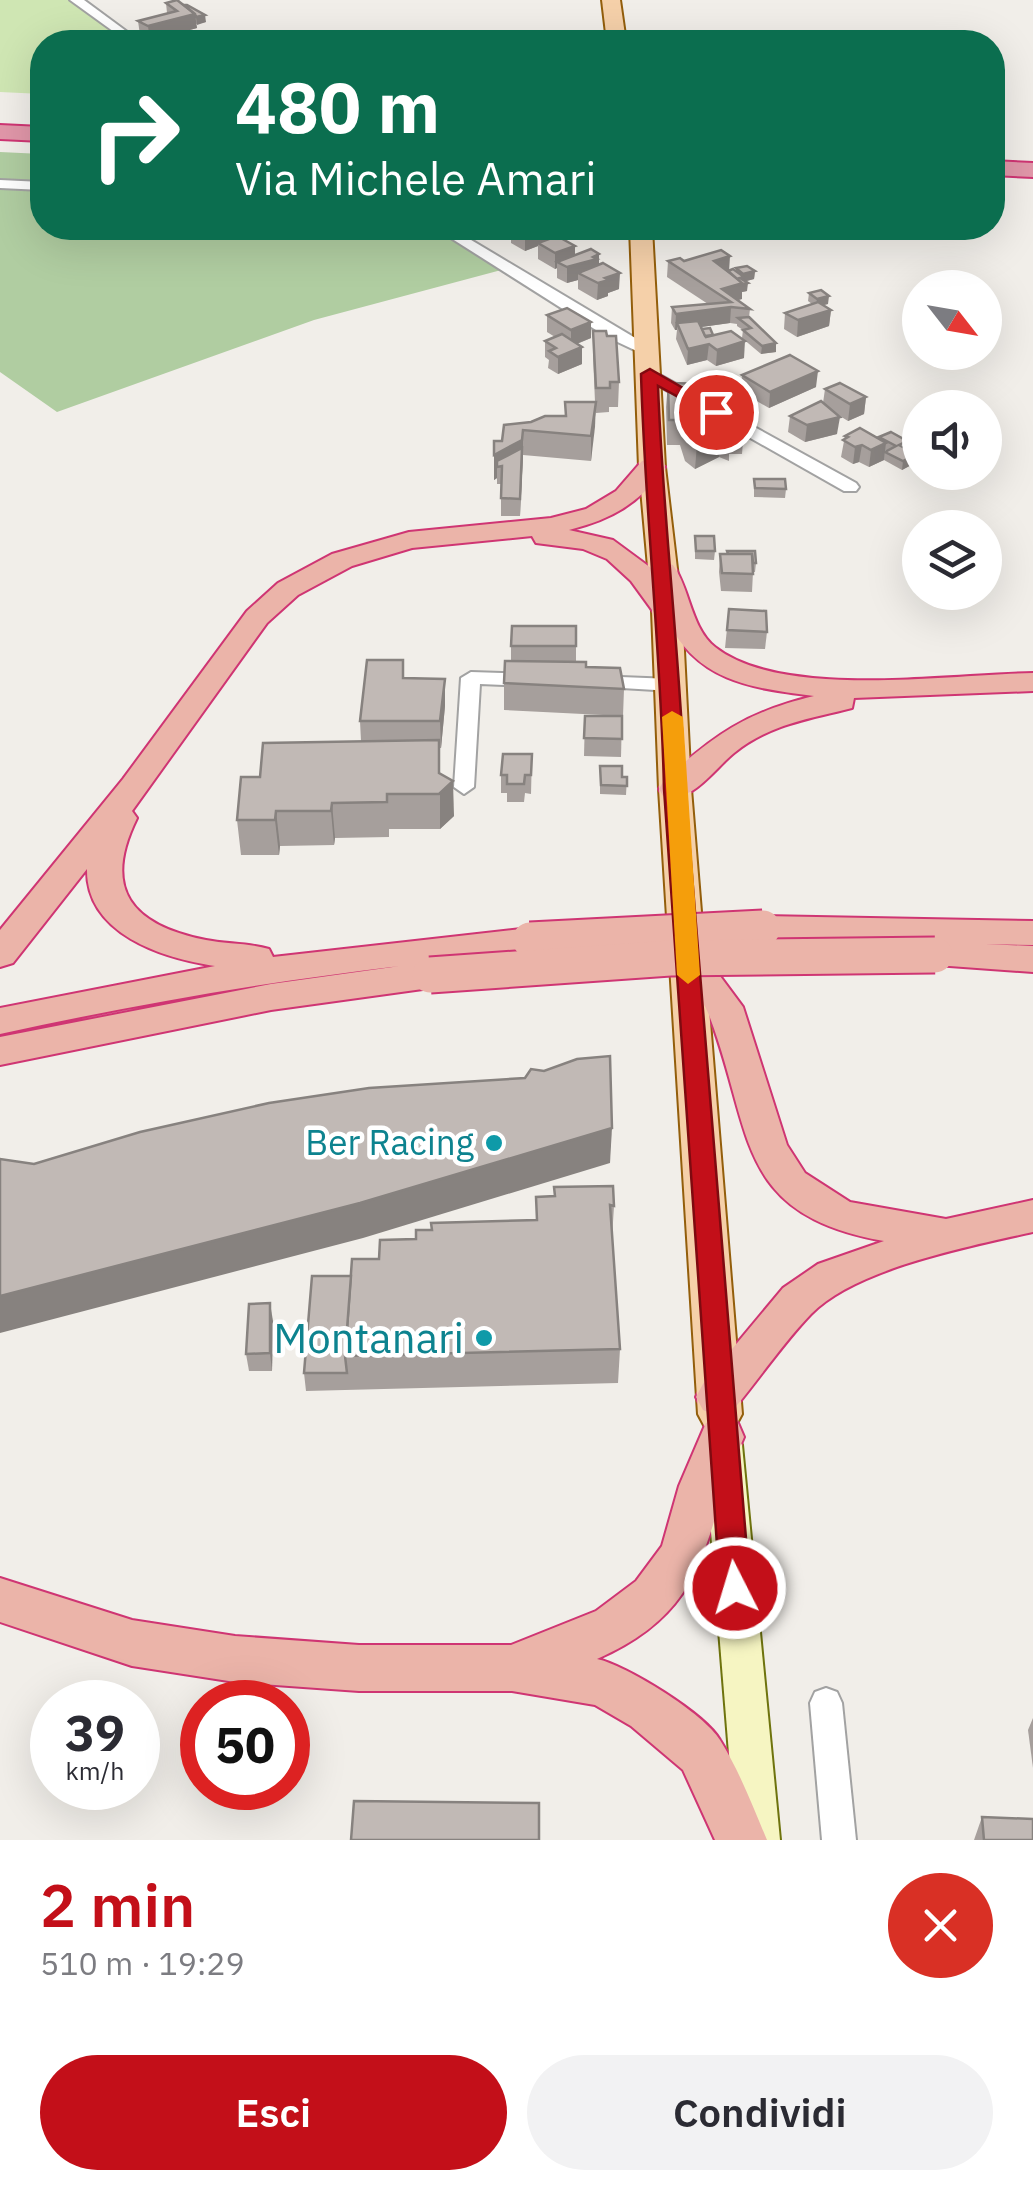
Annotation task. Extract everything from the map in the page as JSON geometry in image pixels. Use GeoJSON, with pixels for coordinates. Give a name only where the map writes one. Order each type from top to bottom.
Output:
{"type":"FeatureCollection","features":[{"type":"Feature","properties":{"kind":"highway"},"geometry":{"type":"LineString","coordinates":[[0,114],[30,116]]}},
{"type":"Feature","properties":{"kind":"highway"},"geometry":{"type":"LineString","coordinates":[[0,132],[30,133]]}},
{"type":"Feature","properties":{"kind":"highway"},"geometry":{"type":"LineString","coordinates":[[1005,169],[1033,170]]}},
{"type":"Feature","properties":{"kind":"highway"},"geometry":{"type":"LineString","coordinates":[[1005,187],[1033,188]]}},
{"type":"Feature","properties":{"kind":"highway"},"geometry":{"type":"LineString","coordinates":[[0,954],[135,786],[257,618],[288,589],[363,552],[409,540],[552,526],[596,516],[626,497],[652,467]]}},
{"type":"Feature","properties":{"kind":"highway"},"geometry":{"type":"LineString","coordinates":[[460,534],[598,543],[633,562],[667,611]]}},
{"type":"Feature","properties":{"kind":"highway"},"geometry":{"type":"LineString","coordinates":[[662,572],[703,652],[754,677],[841,688],[1033,682]]}},
{"type":"Feature","properties":{"kind":"highway"},"geometry":{"type":"LineString","coordinates":[[674,789],[732,735],[783,712],[843,701],[1033,695]]}},
{"type":"Feature","properties":{"kind":"highway"},"geometry":{"type":"LineString","coordinates":[[135,786],[104,852],[104,874],[110,894],[131,922],[175,947],[207,955],[431,962],[670,958],[1033,933]]}},
{"type":"Feature","properties":{"kind":"highway"},"geometry":{"type":"LineString","coordinates":[[937,938],[998,920],[1033,922]]}},
{"type":"Feature","properties":{"kind":"highway"},"geometry":{"type":"LineString","coordinates":[[937,938],[1033,959]]}},
{"type":"Feature","properties":{"kind":"highway"},"geometry":{"type":"LineString","coordinates":[[0,1021],[169,987],[352,958]]}},
{"type":"Feature","properties":{"kind":"highway"},"geometry":{"type":"LineString","coordinates":[[687,958],[726,1006],[770,1149],[792,1184],[841,1218],[946,1235]]}},
{"type":"Feature","properties":{"kind":"highway"},"geometry":{"type":"LineString","coordinates":[[0,1050],[431,962]]}},
{"type":"Feature","properties":{"kind":"highway"},"geometry":{"type":"LineString","coordinates":[[0,1064],[102,1028]]}},
{"type":"Feature","properties":{"kind":"highway"},"geometry":{"type":"LineString","coordinates":[[512,1668],[602,1632],[654,1595],[682,1555],[720,1417],[798,1300],[833,1276],[946,1235],[1033,1216]]}},
{"type":"Feature","properties":{"kind":"highway"},"geometry":{"type":"LineString","coordinates":[[0,1600],[132,1643],[235,1659],[359,1668],[512,1668],[602,1684],[648,1708],[701,1753],[741,1840]]}},
{"type":"Feature","properties":{"kind":"main road"},"geometry":{"type":"LineString","coordinates":[[611,0],[615,30]]}},
{"type":"Feature","properties":{"kind":"main road"},"geometry":{"type":"LineString","coordinates":[[642,240],[652,467],[672,685],[674,789],[720,1417],[758,1840]]}},
{"type":"Feature","properties":{"kind":"street"},"geometry":{"type":"LineString","coordinates":[[76,0],[118,30]]}},
{"type":"Feature","properties":{"kind":"street"},"geometry":{"type":"LineString","coordinates":[[0,184],[30,185]]}},
{"type":"Feature","properties":{"kind":"street"},"geometry":{"type":"LineString","coordinates":[[461,240],[613,334],[649,363],[850,487]]}},
{"type":"Feature","properties":{"kind":"street"},"geometry":{"type":"LineString","coordinates":[[464,787],[471,678],[672,685]]}},
{"type":"Feature","properties":{"kind":"street"},"geometry":{"type":"LineString","coordinates":[[826,1702],[839,1840]]}},
{"type":"Feature","properties":{"kind":"green space"},"geometry":{"type":"Polygon","coordinates":[[[0,0],[83,0],[124,30],[30,30],[30,93],[0,92],[0,0]]]}},
{"type":"Feature","properties":{"kind":"green space"},"geometry":{"type":"Polygon","coordinates":[[[0,152],[30,153],[30,240],[455,240],[505,269],[314,320],[57,412],[0,372],[0,152]]]}},
{"type":"Feature","properties":{"kind":"building"},"geometry":{"type":"Polygon","coordinates":[[[177,0],[195,14],[148,26],[138,21],[177,11],[166,3],[177,0]]]}},
{"type":"Feature","properties":{"kind":"building"},"geometry":{"type":"Polygon","coordinates":[[[187,5],[205,15],[196,17],[187,5]]]}},
{"type":"Feature","properties":{"kind":"building"},"geometry":{"type":"Polygon","coordinates":[[[564,240],[575,246],[555,253],[538,243],[564,240]]]}},
{"type":"Feature","properties":{"kind":"building"},"geometry":{"type":"Polygon","coordinates":[[[591,249],[599,254],[593,257],[597,259],[567,267],[557,262],[591,249]]]}},
{"type":"Feature","properties":{"kind":"building"},"geometry":{"type":"Polygon","coordinates":[[[721,250],[730,256],[714,261],[743,283],[722,289],[750,309],[731,307],[676,314],[672,307],[731,302],[668,261],[684,261],[721,250]]]}},
{"type":"Feature","properties":{"kind":"building"},"geometry":{"type":"Polygon","coordinates":[[[603,263],[620,273],[598,283],[578,273],[603,263]]]}},
{"type":"Feature","properties":{"kind":"building"},"geometry":{"type":"Polygon","coordinates":[[[747,266],[755,271],[743,274],[736,268],[747,266]]]}},
{"type":"Feature","properties":{"kind":"building"},"geometry":{"type":"Polygon","coordinates":[[[733,269],[748,283],[743,284],[728,271],[733,269]]]}},
{"type":"Feature","properties":{"kind":"building"},"geometry":{"type":"Polygon","coordinates":[[[821,290],[829,296],[817,299],[809,293],[821,290]]]}},
{"type":"Feature","properties":{"kind":"building"},"geometry":{"type":"Polygon","coordinates":[[[818,302],[831,310],[798,320],[785,313],[818,302]]]}},
{"type":"Feature","properties":{"kind":"building"},"geometry":{"type":"Polygon","coordinates":[[[567,308],[591,322],[571,330],[547,315],[567,308]]]}},
{"type":"Feature","properties":{"kind":"building"},"geometry":{"type":"Polygon","coordinates":[[[749,317],[776,343],[762,346],[743,330],[751,328],[738,318],[749,317]]]}},
{"type":"Feature","properties":{"kind":"building"},"geometry":{"type":"Polygon","coordinates":[[[698,321],[706,337],[731,331],[745,341],[717,350],[709,344],[688,349],[677,323],[698,321]]]}},
{"type":"Feature","properties":{"kind":"building"},"geometry":{"type":"Polygon","coordinates":[[[593,331],[616,336],[619,382],[610,382],[610,388],[596,388],[593,331]]]}},
{"type":"Feature","properties":{"kind":"building"},"geometry":{"type":"Polygon","coordinates":[[[562,334],[582,347],[558,357],[549,351],[556,348],[545,341],[562,334]]]}},
{"type":"Feature","properties":{"kind":"building"},"geometry":{"type":"Polygon","coordinates":[[[790,355],[818,371],[770,392],[742,375],[790,355]]]}},
{"type":"Feature","properties":{"kind":"building"},"geometry":{"type":"Polygon","coordinates":[[[721,373],[730,381],[720,383],[712,376],[721,373]]]}},
{"type":"Feature","properties":{"kind":"building"},"geometry":{"type":"Polygon","coordinates":[[[668,383],[713,384],[739,400],[744,429],[731,429],[731,436],[721,432],[697,444],[687,436],[681,420],[669,420],[668,383]]]}},
{"type":"Feature","properties":{"kind":"building"},"geometry":{"type":"Polygon","coordinates":[[[840,383],[866,397],[850,404],[825,389],[840,383]]]}},
{"type":"Feature","properties":{"kind":"building"},"geometry":{"type":"Polygon","coordinates":[[[821,401],[840,417],[807,425],[790,416],[821,401]]]}},
{"type":"Feature","properties":{"kind":"building"},"geometry":{"type":"Polygon","coordinates":[[[565,402],[596,402],[591,436],[523,430],[522,440],[494,455],[494,441],[502,441],[504,425],[545,416],[566,416],[565,402]]]}},
{"type":"Feature","properties":{"kind":"building"},"geometry":{"type":"Polygon","coordinates":[[[860,428],[886,443],[871,450],[843,440],[860,428]]]}},
{"type":"Feature","properties":{"kind":"building"},"geometry":{"type":"Polygon","coordinates":[[[891,432],[902,438],[902,460],[885,452],[896,446],[879,437],[891,432]]]}},
{"type":"Feature","properties":{"kind":"building"},"geometry":{"type":"Polygon","coordinates":[[[522,448],[520,499],[501,498],[502,466],[497,467],[497,461],[522,448]]]}},
{"type":"Feature","properties":{"kind":"building"},"geometry":{"type":"Polygon","coordinates":[[[754,479],[785,479],[786,489],[755,488],[754,479]]]}},
{"type":"Feature","properties":{"kind":"building"},"geometry":{"type":"Polygon","coordinates":[[[695,536],[714,536],[715,551],[696,551],[695,536]]]}},
{"type":"Feature","properties":{"kind":"building"},"geometry":{"type":"Polygon","coordinates":[[[727,551],[755,551],[756,563],[752,554],[727,551]]]}},
{"type":"Feature","properties":{"kind":"building"},"geometry":{"type":"Polygon","coordinates":[[[720,554],[752,554],[753,574],[722,573],[720,554]]]}},
{"type":"Feature","properties":{"kind":"building"},"geometry":{"type":"Polygon","coordinates":[[[729,609],[766,611],[767,632],[727,630],[729,609]]]}},
{"type":"Feature","properties":{"kind":"building"},"geometry":{"type":"Polygon","coordinates":[[[512,626],[576,626],[576,646],[511,646],[512,626]]]}},
{"type":"Feature","properties":{"kind":"building"},"geometry":{"type":"Polygon","coordinates":[[[367,660],[403,660],[403,678],[445,679],[440,721],[360,721],[367,660]]]}},
{"type":"Feature","properties":{"kind":"building"},"geometry":{"type":"Polygon","coordinates":[[[505,661],[586,662],[586,667],[620,668],[624,689],[504,683],[505,661]]]}},
{"type":"Feature","properties":{"kind":"building"},"geometry":{"type":"Polygon","coordinates":[[[585,716],[622,716],[622,739],[584,738],[585,716]]]}},
{"type":"Feature","properties":{"kind":"building"},"geometry":{"type":"Polygon","coordinates":[[[439,740],[439,773],[453,781],[439,794],[387,794],[387,802],[332,803],[331,811],[276,811],[275,820],[237,820],[241,777],[260,777],[263,743],[439,740]]]}},
{"type":"Feature","properties":{"kind":"building"},"geometry":{"type":"Polygon","coordinates":[[[503,754],[532,754],[531,775],[525,775],[524,784],[507,784],[507,775],[501,775],[503,754]]]}},
{"type":"Feature","properties":{"kind":"building"},"geometry":{"type":"Polygon","coordinates":[[[600,766],[622,766],[627,786],[601,785],[600,766]]]}},
{"type":"Feature","properties":{"kind":"building"},"geometry":{"type":"Polygon","coordinates":[[[610,1056],[612,1128],[360,1203],[0,1296],[0,1159],[34,1164],[140,1132],[269,1103],[369,1088],[525,1078],[531,1069],[544,1071],[577,1059],[610,1056]]]}},
{"type":"Feature","properties":{"kind":"building","name":"Montanari"},"geometry":{"type":"Polygon","coordinates":[[[613,1186],[614,1206],[610,1205],[620,1349],[345,1356],[352,1259],[379,1259],[380,1240],[416,1239],[416,1230],[432,1230],[431,1223],[537,1220],[536,1197],[555,1196],[554,1187],[613,1186]]]}},
{"type":"Feature","properties":{"kind":"building"},"geometry":{"type":"Polygon","coordinates":[[[312,1276],[351,1276],[347,1373],[304,1373],[312,1276]]]}},
{"type":"Feature","properties":{"kind":"building"},"geometry":{"type":"Polygon","coordinates":[[[270,1303],[270,1353],[246,1354],[249,1304],[270,1303]]]}},
{"type":"Feature","properties":{"kind":"building"},"geometry":{"type":"Polygon","coordinates":[[[354,1801],[539,1803],[539,1840],[351,1840],[354,1801]]]}},
{"type":"Feature","properties":{"kind":"building"},"geometry":{"type":"Polygon","coordinates":[[[982,1817],[1033,1819],[1033,1840],[984,1840],[982,1817]]]}},
{"type":"Feature","properties":{"kind":"slow traffic"},"geometry":{"type":"LineString","coordinates":[[672,717],[688,975]]}},
{"type":"Feature","properties":{"kind":"place","name":"Ber Racing"},"geometry":{"type":"Point","coordinates":[494,1143]}},
{"type":"Feature","properties":{"kind":"place","name":"Montanari"},"geometry":{"type":"Point","coordinates":[484,1338]}},
{"type":"Feature","properties":{"kind":"route"},"geometry":{"type":"LineString","coordinates":[[716,412],[650,374],[652,467],[672,685],[674,789],[735,1588]]}}]}
